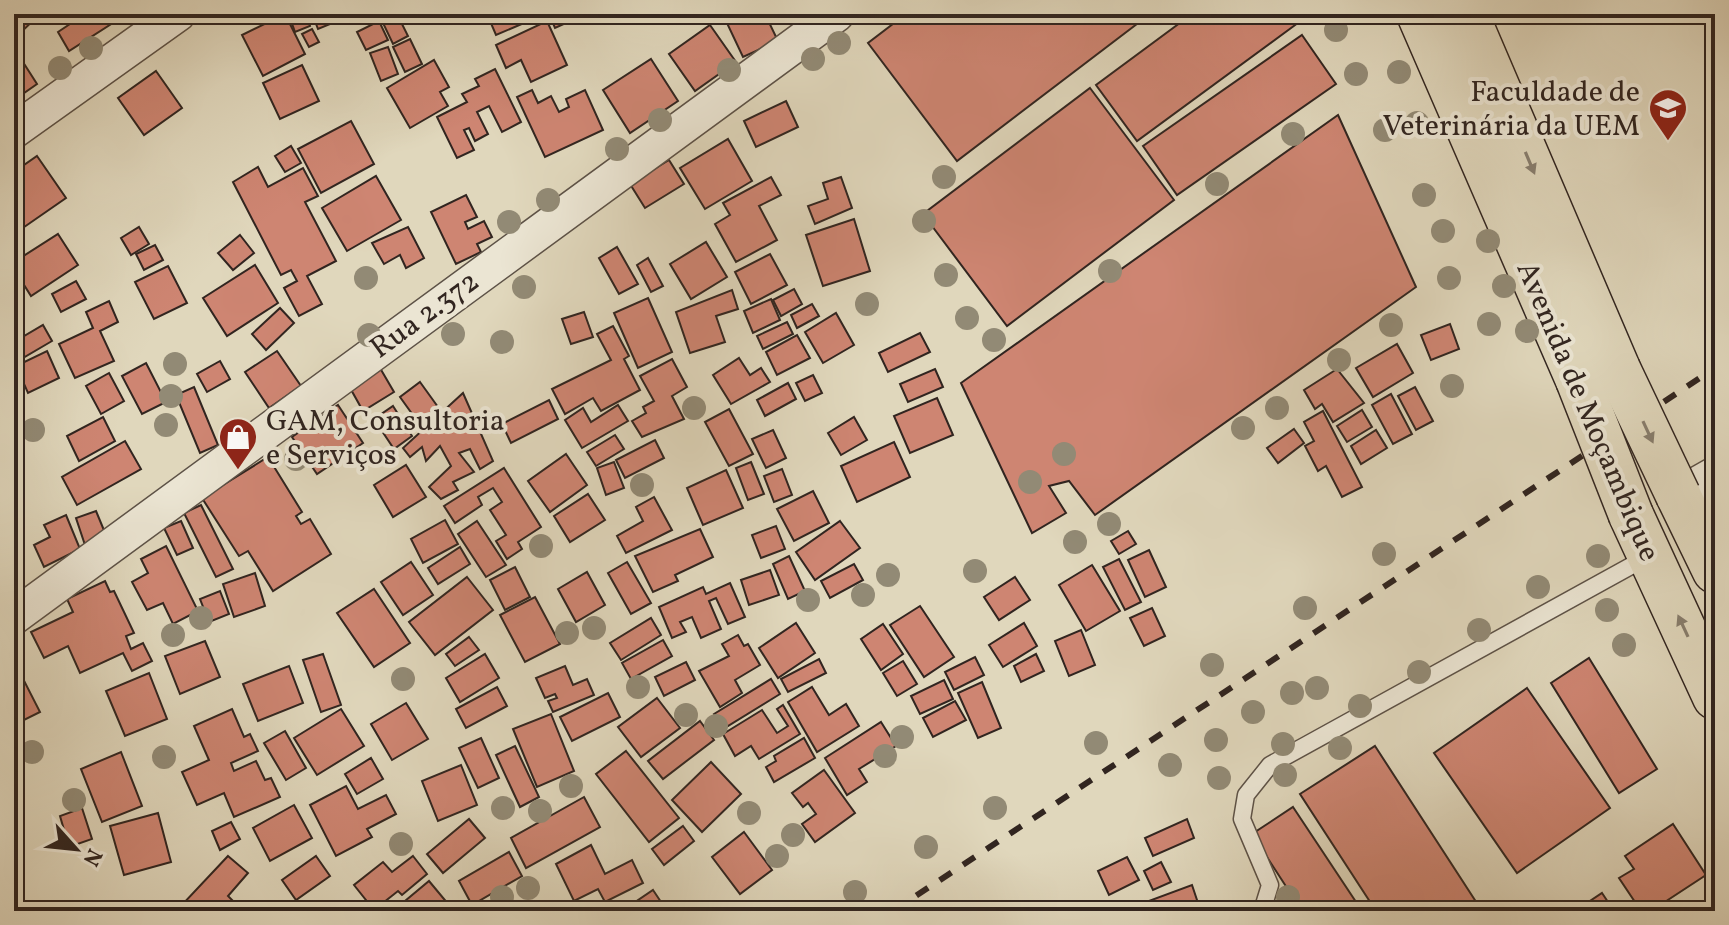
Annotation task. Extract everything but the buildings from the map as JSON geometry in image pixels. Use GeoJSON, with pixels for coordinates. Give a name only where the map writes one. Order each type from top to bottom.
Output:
{"type":"FeatureCollection","features":[{"type":"Feature","properties":{"kind":"highway","name":"Avenida de Moçambique"},"geometry":{"type":"LineString","coordinates":[[1419,14],[1466,123],[1598,375],[1678,495],[1715,571]]}},
{"type":"Feature","properties":{"kind":"highway","name":"Avenida de Moçambique"},"geometry":{"type":"LineString","coordinates":[[1466,14],[1598,375],[1631,515],[1715,697]]}},
{"type":"Feature","properties":{"kind":"street"},"geometry":{"type":"LineString","coordinates":[[14,131],[178,14]]}},
{"type":"Feature","properties":{"kind":"street","name":"Rua 2.372"},"geometry":{"type":"LineString","coordinates":[[14,617],[837,14]]}},
{"type":"Feature","properties":{"kind":"street"},"geometry":{"type":"LineString","coordinates":[[1678,495],[1715,474]]}},
{"type":"Feature","properties":{"kind":"lane"},"geometry":{"type":"LineString","coordinates":[[1262,911],[1270,885],[1242,819],[1246,795],[1270,765],[1650,556]]}},
{"type":"Feature","properties":{"kind":"lane"},"geometry":{"type":"LineString","coordinates":[[1705,911],[1715,904]]}},
{"type":"Feature","properties":{"kind":"railway"},"geometry":{"type":"LineString","coordinates":[[893,911],[1715,368]]}},
{"type":"Feature","properties":{"kind":"place","name":"Faculdade de Veterinária da UEM"},"geometry":{"type":"Point","coordinates":[1668,142]}},
{"type":"Feature","properties":{"kind":"place","name":"GAM, Consultoria e Serviços"},"geometry":{"type":"Point","coordinates":[238,471]}}]}
